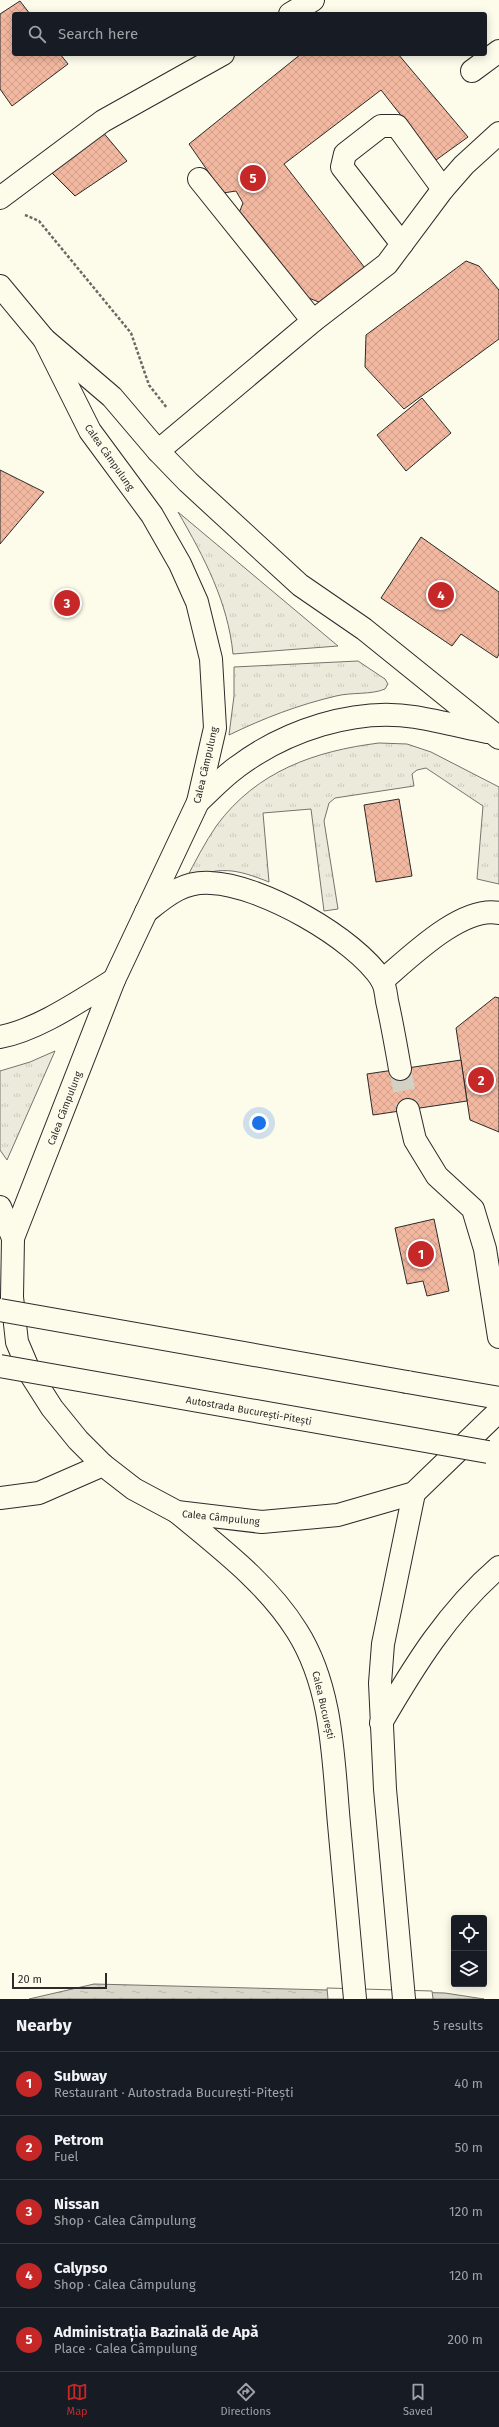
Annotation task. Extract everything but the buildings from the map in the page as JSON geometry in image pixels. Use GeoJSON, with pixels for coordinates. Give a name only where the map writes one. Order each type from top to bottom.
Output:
{"type":"FeatureCollection","features":[{"type":"Feature","properties":{"kind":"main road"},"geometry":{"type":"LineString","coordinates":[[293,12],[313,0]]}},
{"type":"Feature","properties":{"kind":"main road"},"geometry":{"type":"LineString","coordinates":[[472,71],[499,51]]}},
{"type":"Feature","properties":{"kind":"main road"},"geometry":{"type":"LineString","coordinates":[[1,197],[103,122],[155,91],[220,56]]}},
{"type":"Feature","properties":{"kind":"main road"},"geometry":{"type":"LineString","coordinates":[[402,244],[342,167],[345,154],[381,126],[397,126],[443,189]]}},
{"type":"Feature","properties":{"kind":"main road"},"geometry":{"type":"LineString","coordinates":[[158,452],[313,321],[387,264],[443,189],[464,165],[499,133]]}},
{"type":"Feature","properties":{"kind":"main road"},"geometry":{"type":"LineString","coordinates":[[199,180],[313,321]]}},
{"type":"Feature","properties":{"kind":"main road","name":"Calea Câmpulung"},"geometry":{"type":"LineString","coordinates":[[0,286],[44,339],[112,397],[158,452],[300,585],[364,629],[496,736]]}},
{"type":"Feature","properties":{"kind":"main road","name":"Calea Câmpulung"},"geometry":{"type":"LineString","coordinates":[[44,339],[90,431],[152,515],[180,564],[197,602],[211,659],[215,728],[198,802],[114,980],[13,1238],[12,1297],[17,1342],[31,1374],[52,1408],[78,1440],[102,1465],[134,1489],[177,1512],[269,1521],[338,1515],[414,1493],[499,1411]]}},
{"type":"Feature","properties":{"kind":"main road"},"geometry":{"type":"LineString","coordinates":[[198,802],[236,768],[255,756],[275,744],[322,725],[371,716],[414,716],[496,736]]}},
{"type":"Feature","properties":{"kind":"main road"},"geometry":{"type":"LineString","coordinates":[[146,912],[176,889],[210,883],[248,891],[302,914],[355,951],[382,981],[395,1036],[400,1069]]}},
{"type":"Feature","properties":{"kind":"main road"},"geometry":{"type":"LineString","coordinates":[[382,981],[433,938],[463,920],[488,911],[499,913]]}},
{"type":"Feature","properties":{"kind":"main road"},"geometry":{"type":"LineString","coordinates":[[0,1037],[28,1028],[77,1003],[114,980]]}},
{"type":"Feature","properties":{"kind":"main road"},"geometry":{"type":"LineString","coordinates":[[408,1110],[415,1140],[437,1176],[473,1209],[492,1244],[499,1337]]}},
{"type":"Feature","properties":{"kind":"main road"},"geometry":{"type":"LineString","coordinates":[[0,1207],[13,1238]]}},
{"type":"Feature","properties":{"kind":"main road"},"geometry":{"type":"LineString","coordinates":[[0,1310],[499,1398]]}},
{"type":"Feature","properties":{"kind":"main road","name":"Autostrada București-Pitești"},"geometry":{"type":"LineString","coordinates":[[0,1366],[499,1454]]}},
{"type":"Feature","properties":{"kind":"main road"},"geometry":{"type":"LineString","coordinates":[[0,1498],[39,1493],[102,1465]]}},
{"type":"Feature","properties":{"kind":"main road"},"geometry":{"type":"LineString","coordinates":[[404,1999],[385,1789],[381,1724],[383,1644],[414,1493]]}},
{"type":"Feature","properties":{"kind":"main road","name":"Calea București"},"geometry":{"type":"LineString","coordinates":[[177,1512],[242,1566],[275,1601],[297,1632],[317,1670],[332,1734],[336,1794],[355,1999]]}},
{"type":"Feature","properties":{"kind":"main road"},"geometry":{"type":"LineString","coordinates":[[381,1724],[416,1664],[442,1625],[480,1583],[499,1566]]}},
{"type":"Feature","properties":{"kind":"path"},"geometry":{"type":"LineString","coordinates":[[1,197],[14,210],[39,220],[131,333],[149,385],[183,430]]}},
{"type":"Feature","properties":{"kind":"green space"},"geometry":{"type":"Polygon","coordinates":[[[178,512],[338,646],[233,654],[226,616],[220,598],[206,563],[178,512]]]}},
{"type":"Feature","properties":{"kind":"green space"},"geometry":{"type":"Polygon","coordinates":[[[358,661],[385,679],[388,684],[385,689],[374,692],[342,695],[308,704],[255,723],[229,735],[234,696],[234,667],[358,661]]]}},
{"type":"Feature","properties":{"kind":"green space"},"geometry":{"type":"Polygon","coordinates":[[[379,743],[407,744],[431,752],[499,787],[499,884],[477,879],[483,806],[426,768],[417,770],[412,774],[414,786],[335,798],[329,803],[324,821],[338,909],[324,911],[311,809],[263,813],[269,882],[247,874],[227,871],[208,873],[185,881],[204,845],[217,825],[233,806],[269,777],[310,758],[379,743]]]}},
{"type":"Feature","properties":{"kind":"green space"},"geometry":{"type":"Polygon","coordinates":[[[55,1051],[7,1160],[0,1150],[0,1071],[30,1062],[55,1051]]]}},
{"type":"Feature","properties":{"kind":"water"},"geometry":{"type":"Polygon","coordinates":[[[94,1984],[445,1993],[484,1999],[29,1999],[94,1984]]]}},
{"type":"Feature","properties":{"kind":"pier"},"geometry":{"type":"Polygon","coordinates":[[[327,1988],[432,1991],[433,1999],[328,1999],[327,1988]]]}},
{"type":"Feature","properties":{"kind":"tunnel"},"geometry":{"type":"LineString","coordinates":[[400,1069],[408,1110]]}},
{"type":"Feature","properties":{"kind":"place","name":"Administrația Bazinală de Apă"},"geometry":{"type":"Point","coordinates":[253,178]}},
{"type":"Feature","properties":{"kind":"place","name":"Calypso"},"geometry":{"type":"Point","coordinates":[441,595]}},
{"type":"Feature","properties":{"kind":"place","name":"Nissan"},"geometry":{"type":"Point","coordinates":[67,603]}},
{"type":"Feature","properties":{"kind":"place","name":"Petrom"},"geometry":{"type":"Point","coordinates":[481,1080]}},
{"type":"Feature","properties":{"kind":"place","name":"Subway"},"geometry":{"type":"Point","coordinates":[421,1254]}}]}
